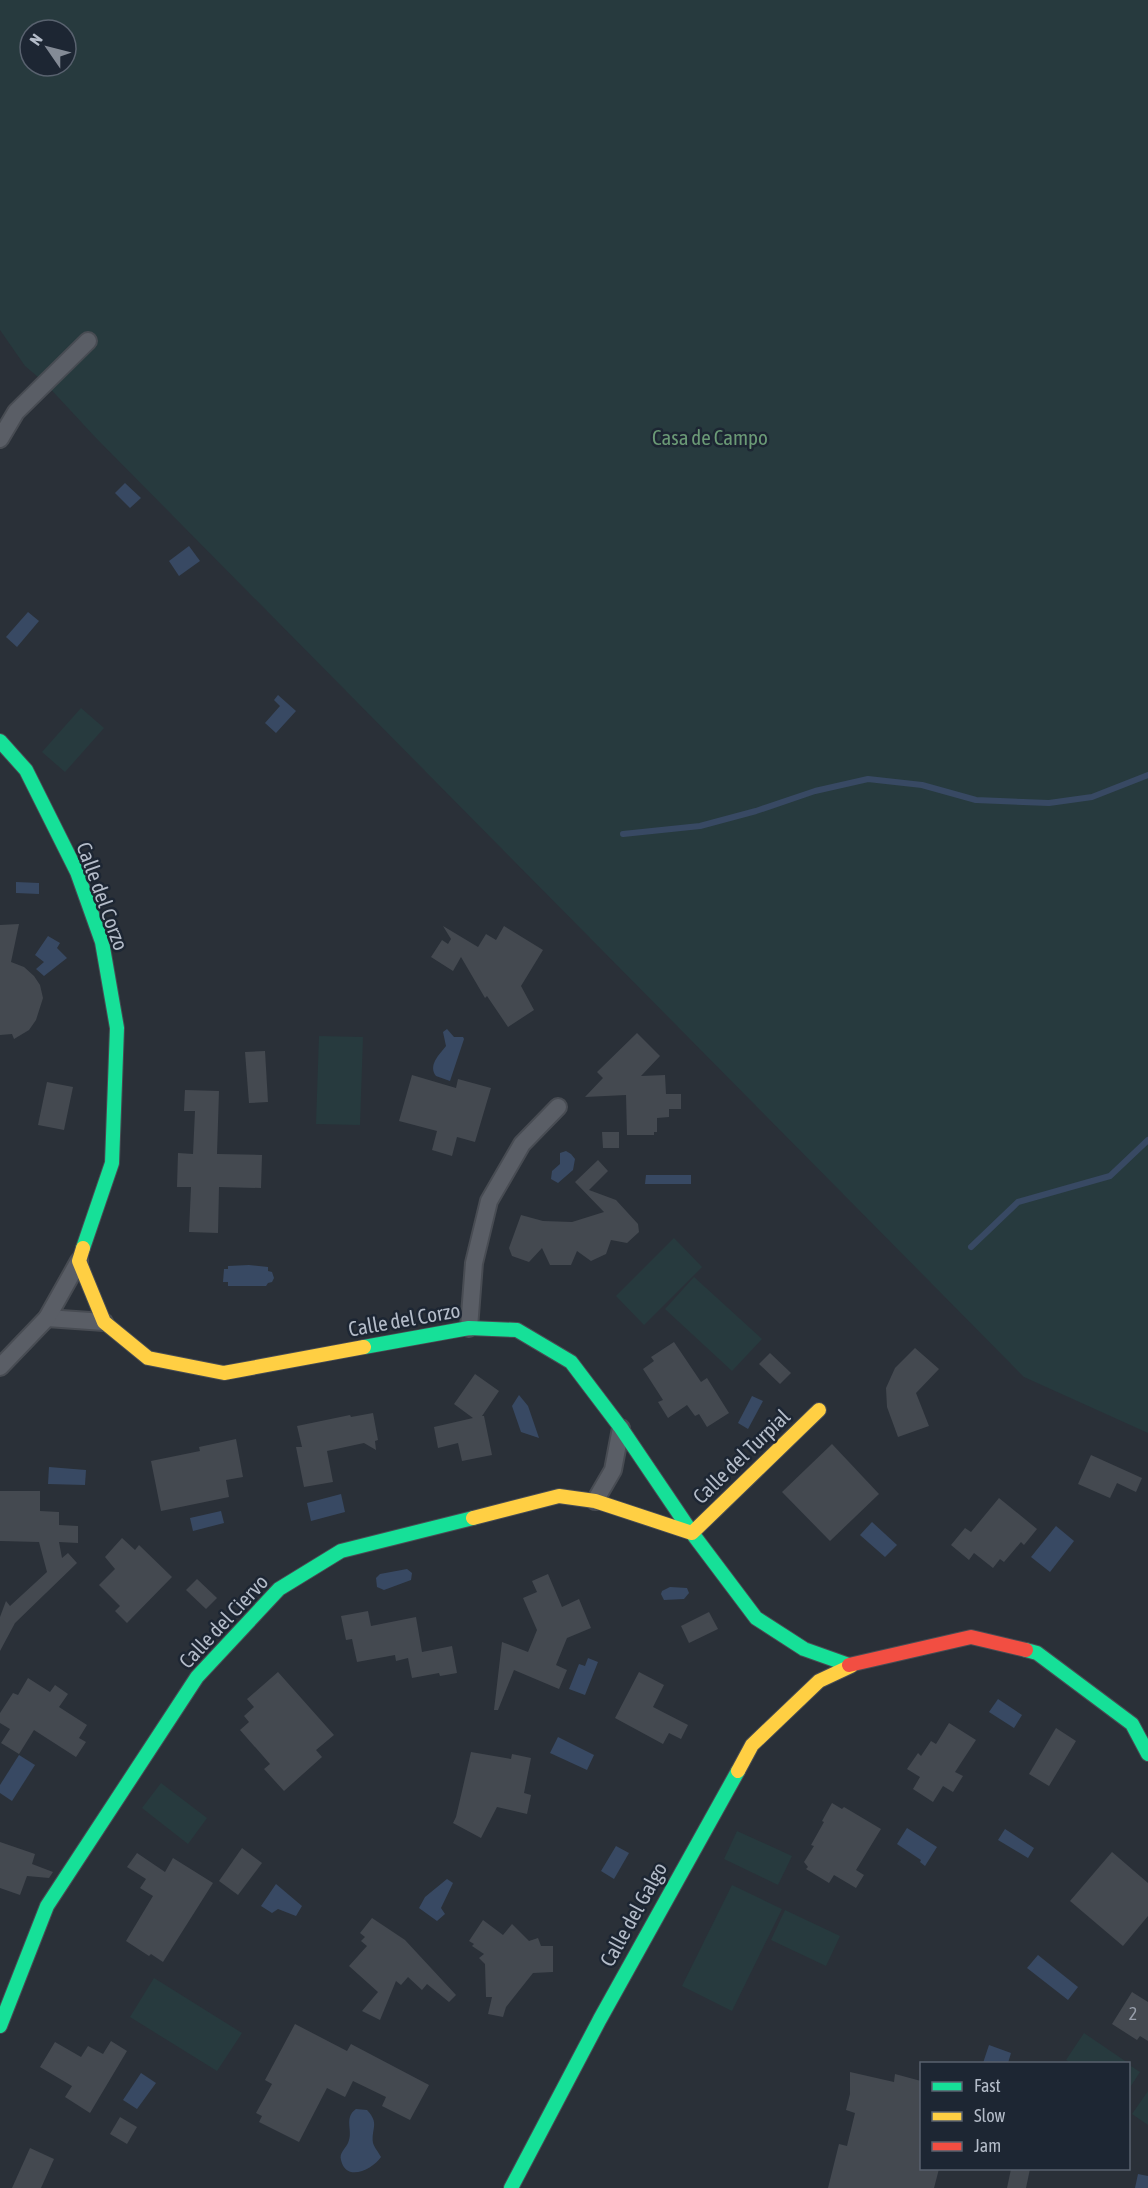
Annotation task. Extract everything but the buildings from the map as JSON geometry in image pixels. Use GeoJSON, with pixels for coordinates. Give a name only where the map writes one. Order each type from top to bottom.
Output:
{"type":"FeatureCollection","features":[{"type":"Feature","properties":{"kind":"street"},"geometry":{"type":"LineString","coordinates":[[0,439],[15,412],[88,341]]}},
{"type":"Feature","properties":{"kind":"street","name":"Calle del Corzo"},"geometry":{"type":"LineString","coordinates":[[0,741],[26,770],[77,872],[102,942],[117,1028],[112,1163],[79,1261],[104,1322],[148,1358],[224,1373],[469,1328],[517,1330],[571,1362],[621,1428],[692,1533],[756,1618],[804,1649],[851,1666]]}},
{"type":"Feature","properties":{"kind":"street"},"geometry":{"type":"LineString","coordinates":[[469,1328],[474,1263],[489,1201],[522,1144],[558,1107]]}},
{"type":"Feature","properties":{"kind":"street"},"geometry":{"type":"LineString","coordinates":[[0,1367],[47,1318],[79,1261]]}},
{"type":"Feature","properties":{"kind":"street"},"geometry":{"type":"LineString","coordinates":[[47,1318],[104,1322]]}},
{"type":"Feature","properties":{"kind":"street","name":"Calle del Turpial"},"geometry":{"type":"LineString","coordinates":[[692,1533],[819,1410]]}},
{"type":"Feature","properties":{"kind":"street"},"geometry":{"type":"LineString","coordinates":[[595,1501],[613,1470],[621,1428]]}},
{"type":"Feature","properties":{"kind":"street","name":"Calle del Ciervo"},"geometry":{"type":"LineString","coordinates":[[0,2026],[47,1906],[197,1677],[279,1589],[340,1551],[559,1496],[595,1501],[692,1533]]}},
{"type":"Feature","properties":{"kind":"street"},"geometry":{"type":"LineString","coordinates":[[851,1666],[971,1637],[1037,1653],[1132,1724],[1148,1754]]}},
{"type":"Feature","properties":{"kind":"street"},"geometry":{"type":"LineString","coordinates":[[804,1649],[819,1681]]}},
{"type":"Feature","properties":{"kind":"street","name":"Calle del Galgo"},"geometry":{"type":"LineString","coordinates":[[511,2188],[600,2019],[752,1745],[819,1681],[851,1666]]}},
{"type":"Feature","properties":{"kind":"green space","name":"Casa de Campo"},"geometry":{"type":"Polygon","coordinates":[[[0,0],[1148,0],[1148,1433],[1024,1377],[96,438],[45,383],[25,366],[0,330],[0,0]]]}},
{"type":"Feature","properties":{"kind":"green space"},"geometry":{"type":"Polygon","coordinates":[[[81,708],[104,728],[65,772],[42,752],[81,708]]]}},
{"type":"Feature","properties":{"kind":"green space"},"geometry":{"type":"Polygon","coordinates":[[[319,1036],[363,1037],[360,1125],[316,1124],[319,1036]]]}},
{"type":"Feature","properties":{"kind":"green space"},"geometry":{"type":"Polygon","coordinates":[[[674,1238],[702,1267],[644,1325],[616,1296],[674,1238]]]}},
{"type":"Feature","properties":{"kind":"green space"},"geometry":{"type":"Polygon","coordinates":[[[694,1277],[762,1339],[732,1371],[665,1309],[694,1277]]]}},
{"type":"Feature","properties":{"kind":"green space"},"geometry":{"type":"Polygon","coordinates":[[[161,1783],[207,1818],[188,1844],[142,1808],[161,1783]]]}},
{"type":"Feature","properties":{"kind":"green space"},"geometry":{"type":"Polygon","coordinates":[[[737,1831],[792,1856],[778,1885],[724,1859],[737,1831]]]}},
{"type":"Feature","properties":{"kind":"green space"},"geometry":{"type":"Polygon","coordinates":[[[732,1885],[782,1909],[732,2011],[682,1986],[732,1885]]]}},
{"type":"Feature","properties":{"kind":"green space"},"geometry":{"type":"Polygon","coordinates":[[[785,1910],[840,1936],[826,1966],[771,1940],[785,1910]]]}},
{"type":"Feature","properties":{"kind":"green space"},"geometry":{"type":"Polygon","coordinates":[[[154,1978],[242,2033],[217,2071],[130,2017],[154,1978]]]}},
{"type":"Feature","properties":{"kind":"green space"},"geometry":{"type":"Polygon","coordinates":[[[1084,2033],[1127,2062],[1069,2062],[1066,2060],[1084,2033]]]}},
{"type":"Feature","properties":{"kind":"green space"},"geometry":{"type":"Polygon","coordinates":[[[1130,2065],[1140,2072],[1130,2087],[1130,2065]]]}},
{"type":"Feature","properties":{"kind":"green space"},"geometry":{"type":"Polygon","coordinates":[[[1148,2091],[1148,2125],[1132,2114],[1148,2091]]]}},
{"type":"Feature","properties":{"kind":"water"},"geometry":{"type":"Polygon","coordinates":[[[125,483],[141,498],[130,508],[115,493],[125,483]]]}},
{"type":"Feature","properties":{"kind":"water"},"geometry":{"type":"Polygon","coordinates":[[[189,546],[200,561],[179,576],[169,561],[189,546]]]}},
{"type":"Feature","properties":{"kind":"water"},"geometry":{"type":"Polygon","coordinates":[[[28,612],[39,621],[17,647],[6,637],[28,612]]]}},
{"type":"Feature","properties":{"kind":"water"},"geometry":{"type":"Polygon","coordinates":[[[278,695],[296,711],[276,733],[265,723],[280,706],[274,700],[278,695]]]}},
{"type":"Feature","properties":{"kind":"water"},"geometry":{"type":"Polygon","coordinates":[[[16,882],[39,883],[39,894],[16,893],[16,882]]]}},
{"type":"Feature","properties":{"kind":"water"},"geometry":{"type":"Polygon","coordinates":[[[48,936],[60,943],[57,948],[67,958],[44,976],[36,969],[44,962],[35,955],[48,936]]]}},
{"type":"Feature","properties":{"kind":"water"},"geometry":{"type":"Polygon","coordinates":[[[447,1029],[454,1037],[464,1039],[450,1081],[436,1076],[433,1068],[435,1060],[446,1046],[443,1032],[447,1029]]]}},
{"type":"Feature","properties":{"kind":"water"},"geometry":{"type":"Polygon","coordinates":[[[566,1151],[575,1159],[573,1170],[558,1183],[551,1179],[552,1171],[560,1164],[560,1153],[566,1151]]]}},
{"type":"Feature","properties":{"kind":"water"},"geometry":{"type":"Polygon","coordinates":[[[646,1175],[691,1175],[691,1184],[645,1184],[646,1175]]]}},
{"type":"Feature","properties":{"kind":"water"},"geometry":{"type":"Polygon","coordinates":[[[228,1266],[268,1267],[268,1271],[272,1272],[274,1278],[272,1282],[266,1286],[228,1286],[228,1282],[223,1282],[224,1269],[228,1269],[228,1266]]]}},
{"type":"Feature","properties":{"kind":"water"},"geometry":{"type":"Polygon","coordinates":[[[519,1395],[528,1406],[539,1438],[521,1432],[512,1406],[519,1395]]]}},
{"type":"Feature","properties":{"kind":"water"},"geometry":{"type":"Polygon","coordinates":[[[752,1396],[763,1401],[748,1429],[738,1423],[752,1396]]]}},
{"type":"Feature","properties":{"kind":"water"},"geometry":{"type":"Polygon","coordinates":[[[49,1467],[86,1470],[85,1485],[48,1484],[49,1467]]]}},
{"type":"Feature","properties":{"kind":"water"},"geometry":{"type":"Polygon","coordinates":[[[341,1494],[345,1512],[311,1521],[307,1503],[341,1494]]]}},
{"type":"Feature","properties":{"kind":"water"},"geometry":{"type":"Polygon","coordinates":[[[221,1511],[224,1523],[193,1531],[190,1518],[221,1511]]]}},
{"type":"Feature","properties":{"kind":"water"},"geometry":{"type":"Polygon","coordinates":[[[872,1522],[897,1545],[885,1557],[860,1535],[872,1522]]]}},
{"type":"Feature","properties":{"kind":"water"},"geometry":{"type":"Polygon","coordinates":[[[1056,1526],[1074,1541],[1050,1572],[1031,1557],[1056,1526]]]}},
{"type":"Feature","properties":{"kind":"water"},"geometry":{"type":"Polygon","coordinates":[[[407,1569],[412,1573],[411,1580],[384,1590],[377,1587],[376,1578],[380,1574],[407,1569]]]}},
{"type":"Feature","properties":{"kind":"water"},"geometry":{"type":"Polygon","coordinates":[[[670,1587],[687,1588],[689,1593],[684,1599],[664,1600],[662,1591],[670,1587]]]}},
{"type":"Feature","properties":{"kind":"water"},"geometry":{"type":"Polygon","coordinates":[[[588,1658],[598,1662],[585,1695],[569,1689],[579,1664],[585,1666],[588,1658]]]}},
{"type":"Feature","properties":{"kind":"water"},"geometry":{"type":"Polygon","coordinates":[[[998,1699],[1022,1715],[1014,1728],[989,1712],[998,1699]]]}},
{"type":"Feature","properties":{"kind":"water"},"geometry":{"type":"Polygon","coordinates":[[[558,1737],[594,1755],[587,1770],[550,1753],[558,1737]]]}},
{"type":"Feature","properties":{"kind":"water"},"geometry":{"type":"Polygon","coordinates":[[[19,1755],[35,1765],[12,1801],[0,1793],[0,1785],[19,1755]]]}},
{"type":"Feature","properties":{"kind":"water"},"geometry":{"type":"Polygon","coordinates":[[[907,1828],[937,1847],[925,1866],[920,1862],[921,1860],[897,1844],[907,1828]]]}},
{"type":"Feature","properties":{"kind":"water"},"geometry":{"type":"Polygon","coordinates":[[[1005,1829],[1034,1848],[1028,1858],[998,1840],[1005,1829]]]}},
{"type":"Feature","properties":{"kind":"water"},"geometry":{"type":"Polygon","coordinates":[[[616,1846],[629,1853],[614,1879],[601,1871],[616,1846]]]}},
{"type":"Feature","properties":{"kind":"water"},"geometry":{"type":"Polygon","coordinates":[[[447,1879],[453,1883],[441,1908],[445,1914],[437,1921],[419,1908],[425,1897],[447,1879]]]}},
{"type":"Feature","properties":{"kind":"water"},"geometry":{"type":"Polygon","coordinates":[[[276,1884],[302,1906],[296,1916],[278,1909],[272,1913],[261,1906],[276,1884]]]}},
{"type":"Feature","properties":{"kind":"water"},"geometry":{"type":"Polygon","coordinates":[[[1038,1955],[1078,1987],[1068,2000],[1027,1968],[1038,1955]]]}},
{"type":"Feature","properties":{"kind":"water"},"geometry":{"type":"Polygon","coordinates":[[[989,2045],[1011,2053],[1008,2062],[983,2062],[989,2045]]]}},
{"type":"Feature","properties":{"kind":"water"},"geometry":{"type":"Polygon","coordinates":[[[141,2073],[156,2083],[137,2109],[123,2100],[141,2073]]]}},
{"type":"Feature","properties":{"kind":"water"},"geometry":{"type":"Polygon","coordinates":[[[356,2109],[367,2110],[371,2115],[374,2126],[373,2143],[381,2157],[372,2166],[360,2172],[348,2171],[341,2158],[350,2138],[350,2116],[356,2109]]]}},
{"type":"Feature","properties":{"kind":"water"},"geometry":{"type":"Polygon","coordinates":[[[1138,2174],[1148,2176],[1148,2188],[1135,2188],[1138,2174]]]}},
{"type":"Feature","properties":{"kind":"waterway"},"geometry":{"type":"LineString","coordinates":[[623,834],[700,826],[756,811],[815,791],[868,779],[922,785],[976,800],[1049,803],[1092,797],[1148,775]]}},
{"type":"Feature","properties":{"kind":"waterway"},"geometry":{"type":"LineString","coordinates":[[971,1247],[1018,1202],[1110,1176],[1148,1140]]}},
{"type":"Feature","properties":{"kind":"traffic: fast"},"geometry":{"type":"LineString","coordinates":[[0,741],[26,770],[77,872],[102,942],[117,1028],[112,1163],[83,1248]]}},
{"type":"Feature","properties":{"kind":"traffic: fast"},"geometry":{"type":"LineString","coordinates":[[364,1347],[469,1328],[517,1330],[571,1362],[621,1428],[692,1533],[756,1618],[804,1649],[849,1665]]}},
{"type":"Feature","properties":{"kind":"traffic: fast"},"geometry":{"type":"LineString","coordinates":[[0,2026],[47,1906],[197,1677],[279,1589],[341,1551],[473,1518]]}},
{"type":"Feature","properties":{"kind":"traffic: fast"},"geometry":{"type":"LineString","coordinates":[[1026,1650],[1037,1653],[1132,1724],[1148,1754]]}},
{"type":"Feature","properties":{"kind":"traffic: fast"},"geometry":{"type":"LineString","coordinates":[[511,2188],[600,2019],[738,1771]]}},
{"type":"Feature","properties":{"kind":"traffic: slow"},"geometry":{"type":"LineString","coordinates":[[83,1248],[79,1261],[104,1322],[148,1358],[224,1373],[364,1347]]}},
{"type":"Feature","properties":{"kind":"traffic: slow"},"geometry":{"type":"LineString","coordinates":[[473,1518],[559,1496],[595,1501],[692,1533],[819,1410]]}},
{"type":"Feature","properties":{"kind":"traffic: slow"},"geometry":{"type":"LineString","coordinates":[[738,1771],[752,1745],[819,1681],[851,1666]]}},
{"type":"Feature","properties":{"kind":"traffic: jam"},"geometry":{"type":"LineString","coordinates":[[849,1665],[971,1637],[1026,1650]]}}]}
